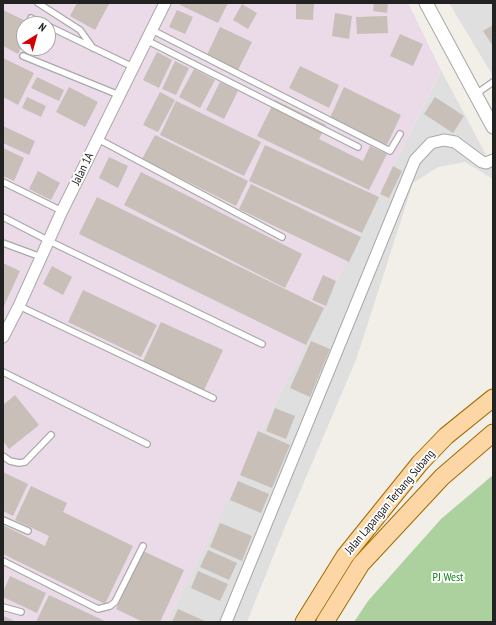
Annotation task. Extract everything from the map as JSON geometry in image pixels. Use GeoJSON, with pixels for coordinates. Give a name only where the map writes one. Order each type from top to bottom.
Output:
{"type":"FeatureCollection","features":[{"type":"Feature","properties":{"kind":"main road"},"geometry":{"type":"LineString","coordinates":[[446,436],[476,400],[493,385]]}},
{"type":"Feature","properties":{"kind":"main road","name":"Jalan Lapangan Terbang Subang"},"geometry":{"type":"LineString","coordinates":[[304,622],[345,556],[420,462],[446,436],[493,398]]}},
{"type":"Feature","properties":{"kind":"main road","name":"Jalan Lapangan Terbang Subang"},"geometry":{"type":"LineString","coordinates":[[325,622],[361,564],[442,477],[493,433]]}},
{"type":"Feature","properties":{"kind":"street","name":"Jalan 1A"},"geometry":{"type":"LineString","coordinates":[[3,337],[19,306],[62,211],[165,3]]}},
{"type":"Feature","properties":{"kind":"street"},"geometry":{"type":"LineString","coordinates":[[426,3],[493,127]]}},
{"type":"Feature","properties":{"kind":"street"},"geometry":{"type":"LineString","coordinates":[[226,622],[414,160],[431,143],[444,140],[455,142],[482,162],[486,163],[493,160]]}},
{"type":"Feature","properties":{"kind":"lane"},"geometry":{"type":"LineString","coordinates":[[38,3],[80,30],[93,48]]}},
{"type":"Feature","properties":{"kind":"lane"},"geometry":{"type":"LineString","coordinates":[[56,30],[133,67]]}},
{"type":"Feature","properties":{"kind":"lane"},"geometry":{"type":"LineString","coordinates":[[152,30],[390,151],[400,134]]}},
{"type":"Feature","properties":{"kind":"lane"},"geometry":{"type":"LineString","coordinates":[[146,40],[358,148]]}},
{"type":"Feature","properties":{"kind":"lane"},"geometry":{"type":"LineString","coordinates":[[23,56],[119,95]]}},
{"type":"Feature","properties":{"kind":"lane"},"geometry":{"type":"LineString","coordinates":[[476,94],[493,82]]}},
{"type":"Feature","properties":{"kind":"lane"},"geometry":{"type":"LineString","coordinates":[[98,139],[282,237]]}},
{"type":"Feature","properties":{"kind":"lane"},"geometry":{"type":"LineString","coordinates":[[3,182],[62,211]]}},
{"type":"Feature","properties":{"kind":"lane"},"geometry":{"type":"LineString","coordinates":[[3,217],[49,241],[262,344]]}},
{"type":"Feature","properties":{"kind":"lane"},"geometry":{"type":"LineString","coordinates":[[3,243],[41,257]]}},
{"type":"Feature","properties":{"kind":"lane"},"geometry":{"type":"LineString","coordinates":[[19,306],[212,398]]}},
{"type":"Feature","properties":{"kind":"lane"},"geometry":{"type":"LineString","coordinates":[[3,372],[147,444]]}},
{"type":"Feature","properties":{"kind":"lane"},"geometry":{"type":"LineString","coordinates":[[3,456],[10,461],[19,463],[25,462],[51,435]]}},
{"type":"Feature","properties":{"kind":"lane"},"geometry":{"type":"LineString","coordinates":[[3,520],[28,531]]}},
{"type":"Feature","properties":{"kind":"lane"},"geometry":{"type":"LineString","coordinates":[[3,561],[98,608],[110,606],[115,602],[143,546]]}},
{"type":"Feature","properties":{"kind":"lane"},"geometry":{"type":"LineString","coordinates":[[3,607],[21,612]]}},
{"type":"Feature","properties":{"kind":"shaded area"},"geometry":{"type":"Polygon","coordinates":[[[3,3],[408,3],[441,70],[167,622],[3,622],[3,3]]]}},
{"type":"Feature","properties":{"kind":"shaded area"},"geometry":{"type":"Polygon","coordinates":[[[449,3],[493,3],[493,76],[449,3]]]}},
{"type":"Feature","properties":{"kind":"shaded area"},"geometry":{"type":"Polygon","coordinates":[[[441,70],[493,168],[493,179],[465,162],[438,167],[413,183],[356,360],[284,529],[247,622],[167,622],[441,70]]]}},
{"type":"Feature","properties":{"kind":"green space","name":"PJ West"},"geometry":{"type":"Polygon","coordinates":[[[493,475],[493,622],[354,622],[368,601],[441,519],[493,475]]]}},
{"type":"Feature","properties":{"kind":"building"},"geometry":{"type":"Polygon","coordinates":[[[77,3],[109,4],[95,30],[70,16],[77,3]]]}},
{"type":"Feature","properties":{"kind":"building"},"geometry":{"type":"Polygon","coordinates":[[[181,3],[228,3],[218,23],[180,5],[181,3]]]}},
{"type":"Feature","properties":{"kind":"building"},"geometry":{"type":"Polygon","coordinates":[[[296,3],[314,3],[313,20],[296,19],[296,3]]]}},
{"type":"Feature","properties":{"kind":"building"},"geometry":{"type":"Polygon","coordinates":[[[374,3],[388,3],[387,13],[373,11],[374,3]]]}},
{"type":"Feature","properties":{"kind":"building"},"geometry":{"type":"Polygon","coordinates":[[[242,4],[257,13],[248,29],[233,20],[242,4]]]}},
{"type":"Feature","properties":{"kind":"building"},"geometry":{"type":"Polygon","coordinates":[[[3,10],[16,16],[16,53],[3,46],[3,10]]]}},
{"type":"Feature","properties":{"kind":"building"},"geometry":{"type":"Polygon","coordinates":[[[177,10],[193,17],[185,34],[169,27],[177,10]]]}},
{"type":"Feature","properties":{"kind":"building"},"geometry":{"type":"Polygon","coordinates":[[[335,13],[352,16],[349,39],[332,36],[335,13]]]}},
{"type":"Feature","properties":{"kind":"building"},"geometry":{"type":"Polygon","coordinates":[[[387,16],[388,33],[357,34],[356,17],[387,16]]]}},
{"type":"Feature","properties":{"kind":"building"},"geometry":{"type":"Polygon","coordinates":[[[493,25],[493,46],[483,31],[493,25]]]}},
{"type":"Feature","properties":{"kind":"building"},"geometry":{"type":"Polygon","coordinates":[[[220,27],[252,42],[238,70],[207,55],[220,27]]]}},
{"type":"Feature","properties":{"kind":"building"},"geometry":{"type":"Polygon","coordinates":[[[400,34],[423,44],[413,66],[390,56],[400,34]]]}},
{"type":"Feature","properties":{"kind":"building"},"geometry":{"type":"Polygon","coordinates":[[[157,52],[172,60],[159,88],[143,80],[157,52]]]}},
{"type":"Feature","properties":{"kind":"building"},"geometry":{"type":"Polygon","coordinates":[[[3,58],[34,73],[18,105],[3,97],[3,58]]]}},
{"type":"Feature","properties":{"kind":"building"},"geometry":{"type":"Polygon","coordinates":[[[175,61],[189,68],[176,95],[162,89],[175,61]]]}},
{"type":"Feature","properties":{"kind":"building"},"geometry":{"type":"Polygon","coordinates":[[[300,66],[339,85],[329,108],[289,88],[300,66]]]}},
{"type":"Feature","properties":{"kind":"building"},"geometry":{"type":"Polygon","coordinates":[[[194,69],[215,80],[200,108],[179,97],[194,69]]]}},
{"type":"Feature","properties":{"kind":"building"},"geometry":{"type":"Polygon","coordinates":[[[37,77],[64,90],[59,101],[31,88],[37,77]]]}},
{"type":"Feature","properties":{"kind":"building"},"geometry":{"type":"Polygon","coordinates":[[[220,82],[238,91],[224,119],[206,110],[220,82]]]}},
{"type":"Feature","properties":{"kind":"building"},"geometry":{"type":"Polygon","coordinates":[[[69,87],[98,102],[85,127],[56,112],[69,87]]]}},
{"type":"Feature","properties":{"kind":"building"},"geometry":{"type":"Polygon","coordinates":[[[344,87],[401,115],[386,147],[329,120],[344,87]]]}},
{"type":"Feature","properties":{"kind":"building"},"geometry":{"type":"Polygon","coordinates":[[[160,92],[175,100],[158,132],[143,125],[160,92]]]}},
{"type":"Feature","properties":{"kind":"building"},"geometry":{"type":"Polygon","coordinates":[[[27,97],[46,106],[41,117],[22,108],[27,97]]]}},
{"type":"Feature","properties":{"kind":"building"},"geometry":{"type":"Polygon","coordinates":[[[435,97],[464,116],[453,133],[424,114],[435,97]]]}},
{"type":"Feature","properties":{"kind":"building"},"geometry":{"type":"Polygon","coordinates":[[[275,100],[326,125],[319,139],[363,161],[370,146],[387,154],[369,190],[257,136],[275,100]]]}},
{"type":"Feature","properties":{"kind":"building"},"geometry":{"type":"Polygon","coordinates":[[[176,101],[261,142],[244,176],[160,135],[176,101]]]}},
{"type":"Feature","properties":{"kind":"building"},"geometry":{"type":"Polygon","coordinates":[[[3,126],[35,141],[29,155],[3,143],[3,126]]]}},
{"type":"Feature","properties":{"kind":"building"},"geometry":{"type":"Polygon","coordinates":[[[155,135],[248,181],[236,206],[142,159],[155,135]]]}},
{"type":"Feature","properties":{"kind":"building"},"geometry":{"type":"Polygon","coordinates":[[[265,145],[379,197],[362,233],[249,181],[265,145]]]}},
{"type":"Feature","properties":{"kind":"building"},"geometry":{"type":"Polygon","coordinates":[[[3,148],[24,158],[14,181],[3,176],[3,148]]]}},
{"type":"Feature","properties":{"kind":"building"},"geometry":{"type":"Polygon","coordinates":[[[109,157],[128,166],[118,188],[99,178],[109,157]]]}},
{"type":"Feature","properties":{"kind":"building"},"geometry":{"type":"Polygon","coordinates":[[[393,166],[402,171],[389,198],[380,194],[393,166]]]}},
{"type":"Feature","properties":{"kind":"building"},"geometry":{"type":"Polygon","coordinates":[[[38,171],[60,183],[51,200],[29,189],[38,171]]]}},
{"type":"Feature","properties":{"kind":"building"},"geometry":{"type":"Polygon","coordinates":[[[141,172],[302,254],[285,288],[124,205],[141,172]]]}},
{"type":"Feature","properties":{"kind":"building"},"geometry":{"type":"Polygon","coordinates":[[[251,184],[361,237],[349,262],[239,209],[251,184]]]}},
{"type":"Feature","properties":{"kind":"building"},"geometry":{"type":"Polygon","coordinates":[[[97,197],[324,308],[306,345],[79,234],[97,197]]]}},
{"type":"Feature","properties":{"kind":"building"},"geometry":{"type":"Polygon","coordinates":[[[3,263],[20,271],[3,308],[3,263]]]}},
{"type":"Feature","properties":{"kind":"building"},"geometry":{"type":"Polygon","coordinates":[[[52,266],[72,277],[63,295],[43,284],[52,266]]]}},
{"type":"Feature","properties":{"kind":"building"},"geometry":{"type":"Polygon","coordinates":[[[323,275],[336,281],[326,306],[312,300],[323,275]]]}},
{"type":"Feature","properties":{"kind":"building"},"geometry":{"type":"Polygon","coordinates":[[[83,290],[157,325],[141,357],[68,322],[83,290]]]}},
{"type":"Feature","properties":{"kind":"building"},"geometry":{"type":"Polygon","coordinates":[[[161,322],[223,350],[204,390],[143,361],[161,322]]]}},
{"type":"Feature","properties":{"kind":"building"},"geometry":{"type":"Polygon","coordinates":[[[311,341],[330,349],[310,397],[290,388],[311,341]]]}},
{"type":"Feature","properties":{"kind":"building"},"geometry":{"type":"Polygon","coordinates":[[[15,395],[39,425],[9,449],[3,441],[3,405],[15,395]]]}},
{"type":"Feature","properties":{"kind":"building"},"geometry":{"type":"Polygon","coordinates":[[[275,408],[295,416],[286,439],[266,431],[275,408]]]}},
{"type":"Feature","properties":{"kind":"building"},"geometry":{"type":"Polygon","coordinates":[[[258,431],[290,445],[272,488],[240,475],[258,431]]]}},
{"type":"Feature","properties":{"kind":"building"},"geometry":{"type":"Polygon","coordinates":[[[3,472],[28,484],[13,516],[3,511],[3,472]]]}},
{"type":"Feature","properties":{"kind":"building"},"geometry":{"type":"Polygon","coordinates":[[[238,481],[269,494],[261,513],[230,500],[238,481]]]}},
{"type":"Feature","properties":{"kind":"building"},"geometry":{"type":"Polygon","coordinates":[[[31,486],[67,503],[63,512],[133,546],[105,604],[3,554],[3,525],[45,546],[49,536],[15,520],[31,486]]]}},
{"type":"Feature","properties":{"kind":"building"},"geometry":{"type":"Polygon","coordinates":[[[220,523],[252,536],[242,561],[210,547],[220,523]]]}},
{"type":"Feature","properties":{"kind":"building"},"geometry":{"type":"Polygon","coordinates":[[[208,550],[237,563],[229,580],[200,567],[208,550]]]}},
{"type":"Feature","properties":{"kind":"building"},"geometry":{"type":"Polygon","coordinates":[[[143,551],[184,570],[160,622],[143,622],[116,609],[143,551]]]}},
{"type":"Feature","properties":{"kind":"building"},"geometry":{"type":"Polygon","coordinates":[[[198,571],[228,584],[220,601],[191,588],[198,571]]]}},
{"type":"Feature","properties":{"kind":"building"},"geometry":{"type":"Polygon","coordinates":[[[10,576],[46,593],[37,613],[3,597],[3,592],[10,576]]]}},
{"type":"Feature","properties":{"kind":"building"},"geometry":{"type":"Polygon","coordinates":[[[49,595],[107,622],[36,622],[49,595]]]}},
{"type":"Feature","properties":{"kind":"building"},"geometry":{"type":"Polygon","coordinates":[[[178,609],[207,622],[172,622],[178,609]]]}},
{"type":"Feature","properties":{"kind":"building"},"geometry":{"type":"Polygon","coordinates":[[[3,616],[17,622],[3,622],[3,616]]]}}]}
